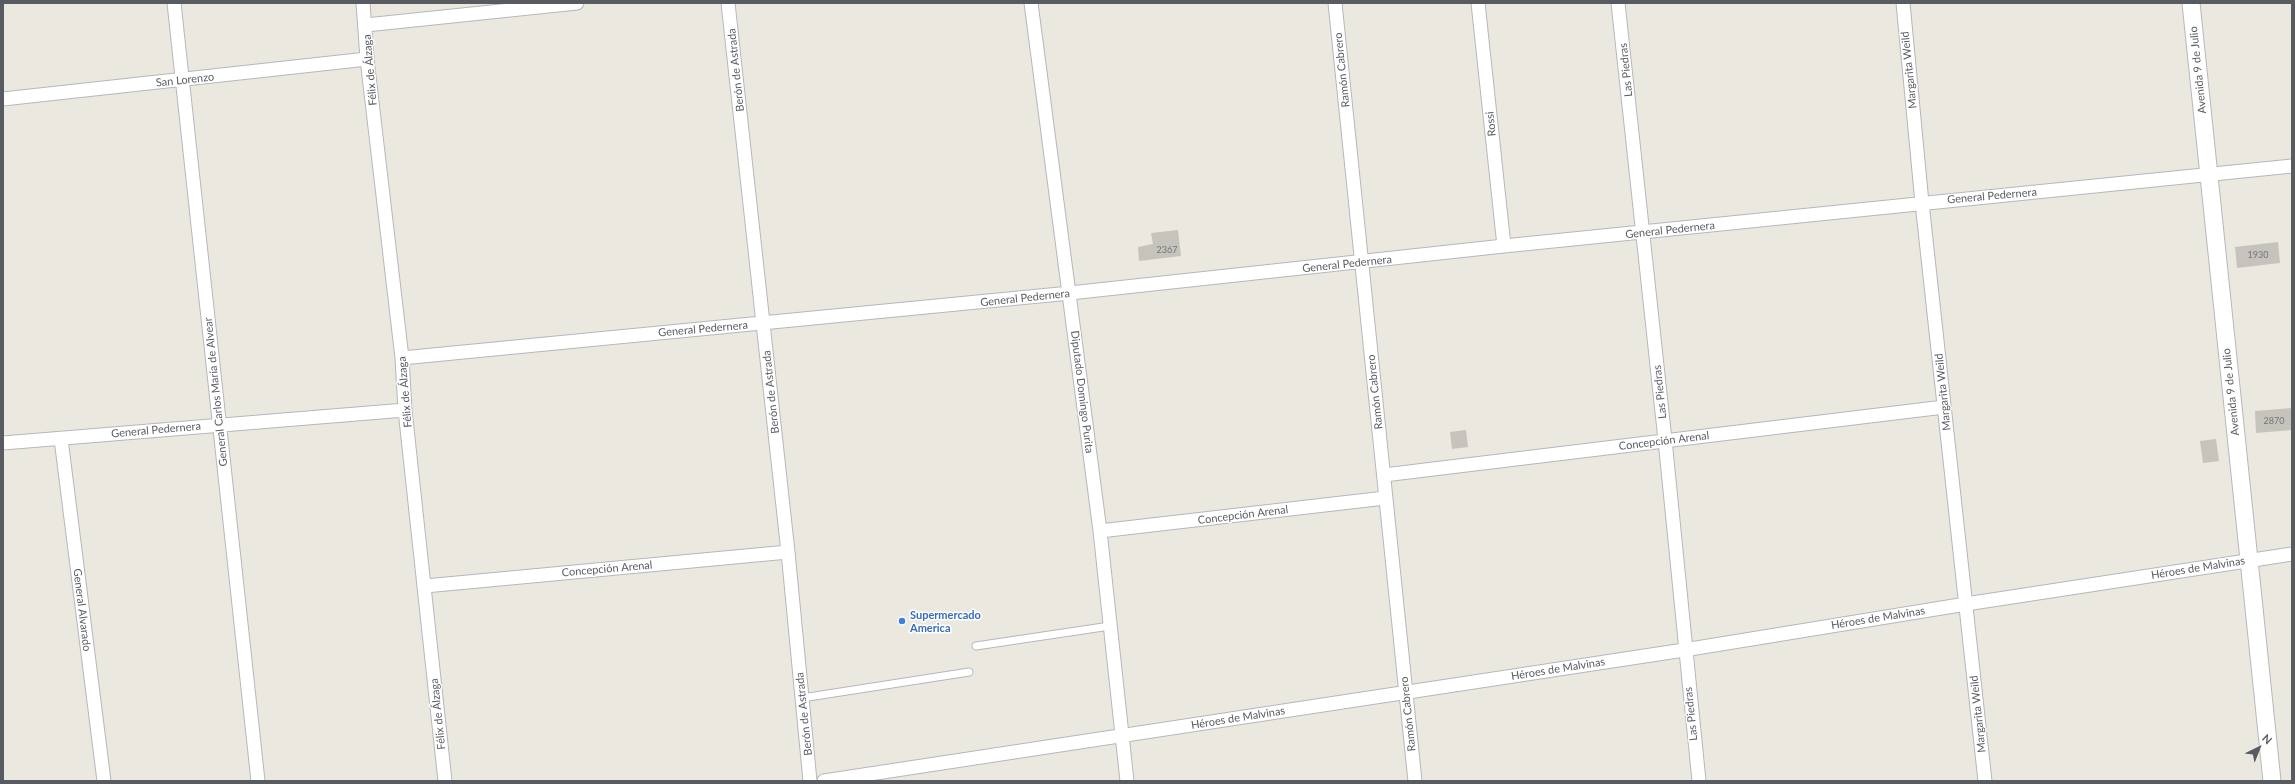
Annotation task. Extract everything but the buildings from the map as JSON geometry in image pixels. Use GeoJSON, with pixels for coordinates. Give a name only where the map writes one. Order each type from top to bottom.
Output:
{"type":"FeatureCollection","features":[{"type":"Feature","properties":{"kind":"street","name":"General Carlos María de Alvear"},"geometry":{"type":"LineString","coordinates":[[174,3],[258,781]]}},
{"type":"Feature","properties":{"kind":"street","name":"Félix de Álzaga"},"geometry":{"type":"LineString","coordinates":[[363,3],[366,25],[367,59],[402,358],[405,410],[445,781]]}},
{"type":"Feature","properties":{"kind":"street"},"geometry":{"type":"LineString","coordinates":[[366,25],[577,3]]}},
{"type":"Feature","properties":{"kind":"street","name":"Berón de Astrada"},"geometry":{"type":"LineString","coordinates":[[728,3],[764,324],[810,781]]}},
{"type":"Feature","properties":{"kind":"street","name":"Diputado Domingo Purita"},"geometry":{"type":"LineString","coordinates":[[1031,3],[1100,531],[1127,781]]}},
{"type":"Feature","properties":{"kind":"street","name":"Ramón Cabrero"},"geometry":{"type":"LineString","coordinates":[[1335,3],[1415,781]]}},
{"type":"Feature","properties":{"kind":"street","name":"Rossi"},"geometry":{"type":"LineString","coordinates":[[1478,3],[1504,246]]}},
{"type":"Feature","properties":{"kind":"street","name":"Las Piedras"},"geometry":{"type":"LineString","coordinates":[[1618,3],[1644,233],[1684,650],[1699,781]]}},
{"type":"Feature","properties":{"kind":"street","name":"Margarita Weild"},"geometry":{"type":"LineString","coordinates":[[1903,3],[1922,202],[1985,781]]}},
{"type":"Feature","properties":{"kind":"street","name":"Avenida 9 de Julio"},"geometry":{"type":"LineString","coordinates":[[2191,3],[2272,781]]}},
{"type":"Feature","properties":{"kind":"street","name":"San Lorenzo"},"geometry":{"type":"LineString","coordinates":[[3,99],[367,59]]}},
{"type":"Feature","properties":{"kind":"street","name":"General Pedernera"},"geometry":{"type":"LineString","coordinates":[[402,358],[764,324],[1070,293],[1504,246],[1644,233],[1922,202],[2209,176],[2292,166]]}},
{"type":"Feature","properties":{"kind":"street","name":"Concepción Arenal"},"geometry":{"type":"LineString","coordinates":[[1384,475],[1944,407]]}},
{"type":"Feature","properties":{"kind":"street","name":"General Pedernera"},"geometry":{"type":"LineString","coordinates":[[3,443],[405,410]]}},
{"type":"Feature","properties":{"kind":"street","name":"General Alvarado"},"geometry":{"type":"LineString","coordinates":[[61,439],[104,781]]}},
{"type":"Feature","properties":{"kind":"street","name":"Concepción Arenal"},"geometry":{"type":"LineString","coordinates":[[1100,531],[1385,498]]}},
{"type":"Feature","properties":{"kind":"street","name":"Concepción Arenal"},"geometry":{"type":"LineString","coordinates":[[425,586],[788,552]]}},
{"type":"Feature","properties":{"kind":"street","name":"Héroes de Malvinas"},"geometry":{"type":"LineString","coordinates":[[824,781],[1684,650],[1966,604],[2292,554]]}},
{"type":"Feature","properties":{"kind":"lane"},"geometry":{"type":"LineString","coordinates":[[976,646],[1110,626]]}},
{"type":"Feature","properties":{"kind":"lane"},"geometry":{"type":"LineString","coordinates":[[802,698],[969,672]]}},
{"type":"Feature","properties":{"kind":"place","name":"Supermercado America"},"geometry":{"type":"Point","coordinates":[902,621]}}]}
